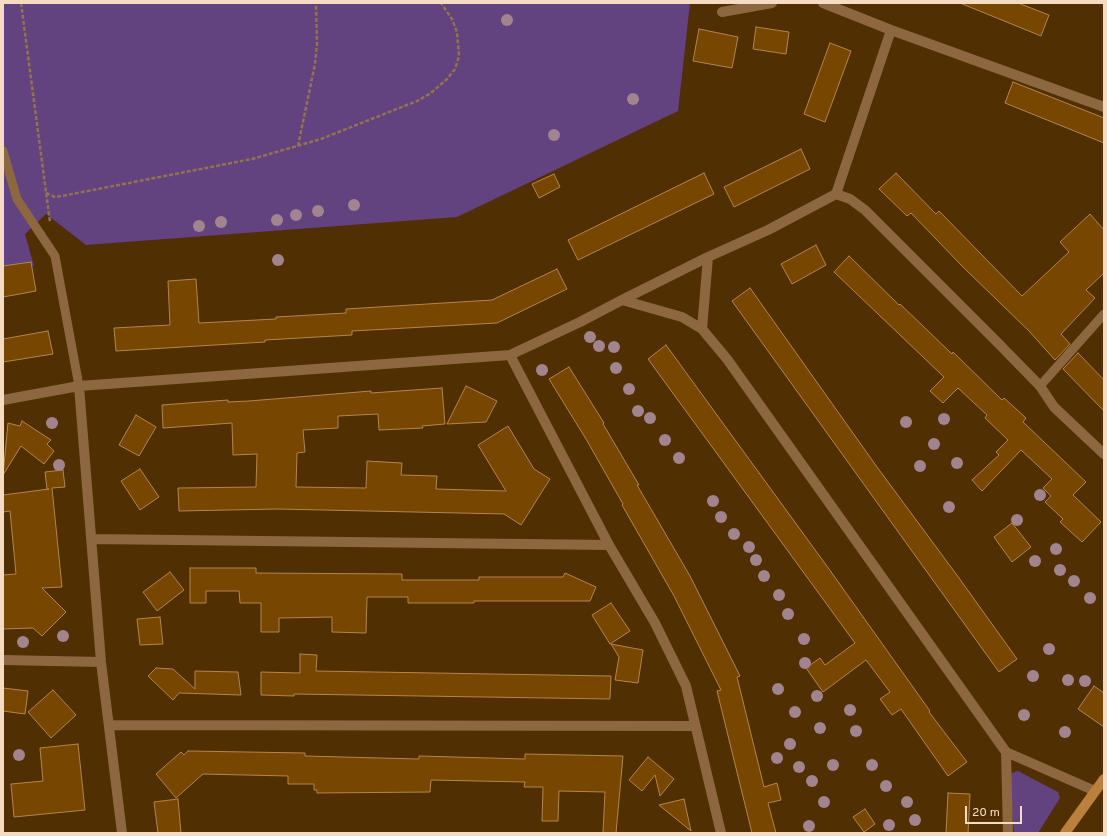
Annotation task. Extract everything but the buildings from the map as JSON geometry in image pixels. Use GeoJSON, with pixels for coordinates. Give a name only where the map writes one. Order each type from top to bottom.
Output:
{"type":"FeatureCollection","features":[{"type":"Feature","properties":{"kind":"main road"},"geometry":{"type":"LineString","coordinates":[[1066,833],[1104,780]]}},
{"type":"Feature","properties":{"kind":"street"},"geometry":{"type":"LineString","coordinates":[[722,12],[772,3]]}},
{"type":"Feature","properties":{"kind":"street"},"geometry":{"type":"LineString","coordinates":[[823,3],[891,30],[1104,107]]}},
{"type":"Feature","properties":{"kind":"street"},"geometry":{"type":"LineString","coordinates":[[3,400],[78,386],[510,355],[580,322],[708,257],[768,230],[836,194],[891,30]]}},
{"type":"Feature","properties":{"kind":"street"},"geometry":{"type":"LineString","coordinates":[[836,194],[850,199],[865,210],[1040,386],[1054,407],[1104,454]]}},
{"type":"Feature","properties":{"kind":"street"},"geometry":{"type":"LineString","coordinates":[[702,329],[708,257]]}},
{"type":"Feature","properties":{"kind":"street"},"geometry":{"type":"LineString","coordinates":[[622,300],[682,317],[702,329],[728,359],[1006,752],[1096,791]]}},
{"type":"Feature","properties":{"kind":"street"},"geometry":{"type":"LineString","coordinates":[[510,355],[609,545],[655,623],[686,686],[721,833]]}},
{"type":"Feature","properties":{"kind":"street"},"geometry":{"type":"LineString","coordinates":[[78,386],[101,662],[122,833]]}},
{"type":"Feature","properties":{"kind":"street"},"geometry":{"type":"LineString","coordinates":[[91,539],[609,545]]}},
{"type":"Feature","properties":{"kind":"street"},"geometry":{"type":"LineString","coordinates":[[3,660],[101,662]]}},
{"type":"Feature","properties":{"kind":"street"},"geometry":{"type":"LineString","coordinates":[[109,725],[695,726]]}},
{"type":"Feature","properties":{"kind":"street"},"geometry":{"type":"LineString","coordinates":[[1006,752],[1008,833]]}},
{"type":"Feature","properties":{"kind":"lane"},"geometry":{"type":"LineString","coordinates":[[3,151],[10,180],[17,199],[55,256],[78,386]]}},
{"type":"Feature","properties":{"kind":"lane"},"geometry":{"type":"LineString","coordinates":[[1040,386],[1104,314]]}},
{"type":"Feature","properties":{"kind":"path"},"geometry":{"type":"LineString","coordinates":[[21,3],[46,193],[54,197],[97,190],[252,159],[321,139],[417,101],[431,93],[447,79],[454,69],[459,56],[457,32],[452,18],[441,3]]}},
{"type":"Feature","properties":{"kind":"path"},"geometry":{"type":"LineString","coordinates":[[298,146],[318,44],[316,3]]}},
{"type":"Feature","properties":{"kind":"shaded area"},"geometry":{"type":"Polygon","coordinates":[[[3,3],[690,3],[678,111],[457,217],[86,245],[46,214],[25,234],[34,266],[3,270],[3,3]]]}},
{"type":"Feature","properties":{"kind":"shaded area"},"geometry":{"type":"Polygon","coordinates":[[[1018,771],[1058,792],[1060,798],[1038,833],[1014,833],[1009,777],[1012,773],[1018,771]]]}}]}
